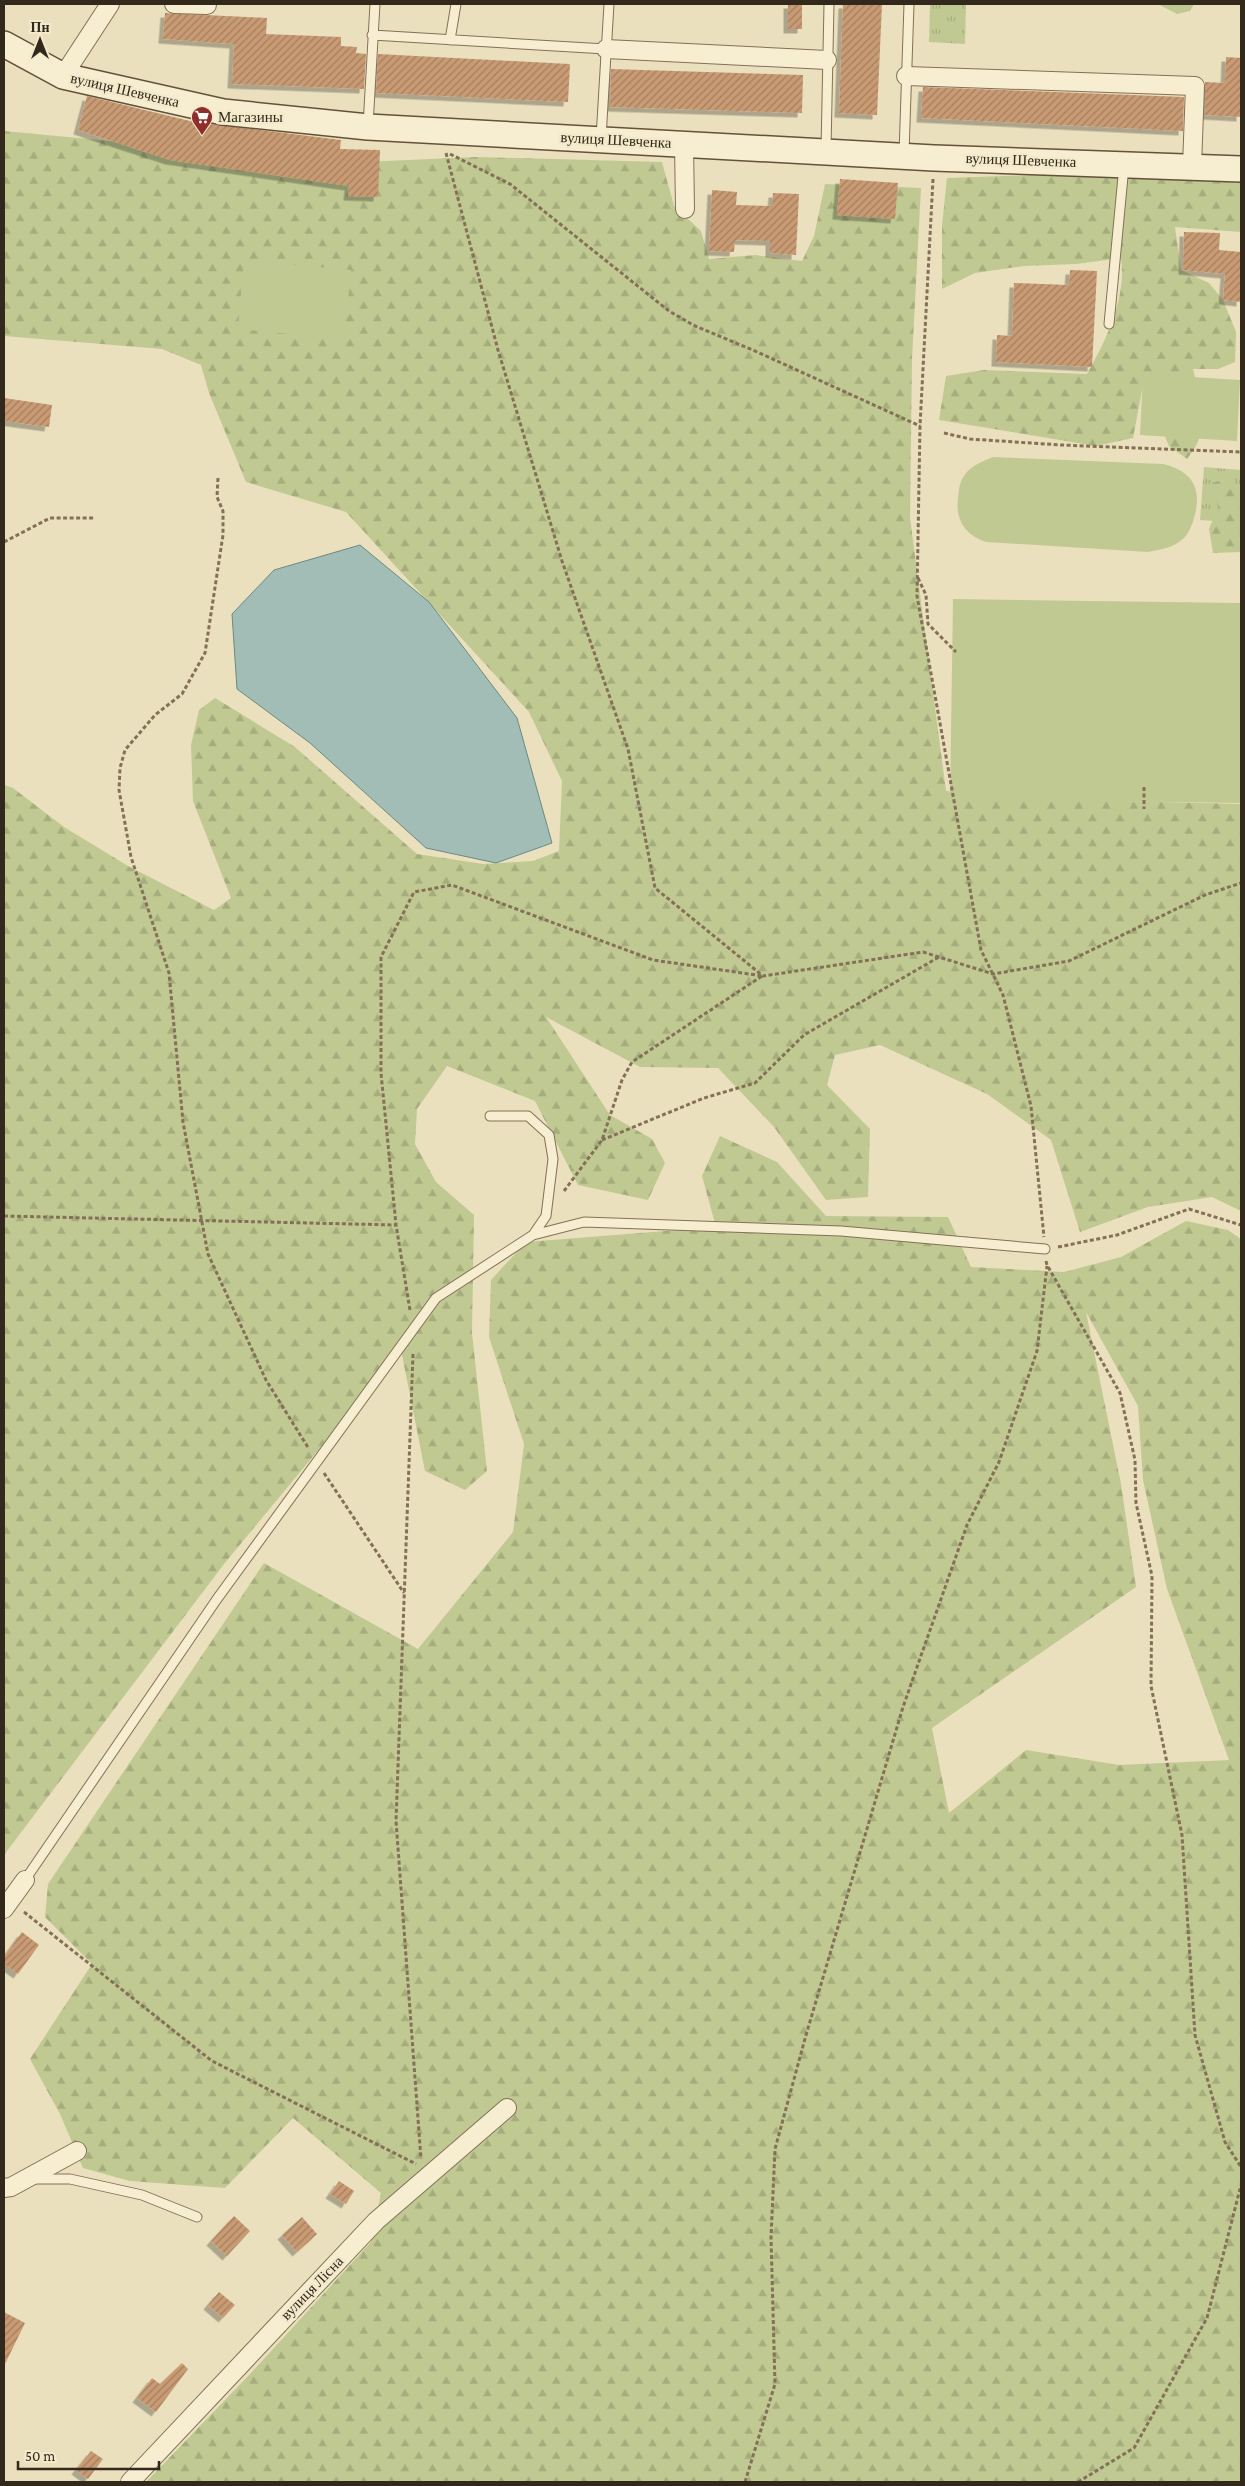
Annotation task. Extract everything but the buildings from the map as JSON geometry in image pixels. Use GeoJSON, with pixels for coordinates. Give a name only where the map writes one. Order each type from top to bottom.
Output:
{"type":"FeatureCollection","features":[{"type":"Feature","properties":{"kind":"street"},"geometry":{"type":"LineString","coordinates":[[63,76],[110,4]]}},
{"type":"Feature","properties":{"kind":"street"},"geometry":{"type":"LineString","coordinates":[[174,4],[207,5]]}},
{"type":"Feature","properties":{"kind":"street","name":"вулиця Шевченка"},"geometry":{"type":"LineString","coordinates":[[4,44],[63,76],[223,112],[368,127],[934,158],[1124,163],[1241,169]]}},
{"type":"Feature","properties":{"kind":"street"},"geometry":{"type":"LineString","coordinates":[[606,49],[827,60]]}},
{"type":"Feature","properties":{"kind":"street"},"geometry":{"type":"LineString","coordinates":[[906,76],[1195,86],[1192,166]]}},
{"type":"Feature","properties":{"kind":"street"},"geometry":{"type":"LineString","coordinates":[[684,144],[685,209]]}},
{"type":"Feature","properties":{"kind":"street"},"geometry":{"type":"LineString","coordinates":[[7,1905],[25,1880]]}},
{"type":"Feature","properties":{"kind":"street","name":"вулиця Лісна"},"geometry":{"type":"LineString","coordinates":[[130,2482],[376,2221],[507,2108]]}},
{"type":"Feature","properties":{"kind":"street"},"geometry":{"type":"LineString","coordinates":[[4,2188],[26,2180],[77,2151]]}},
{"type":"Feature","properties":{"kind":"lane"},"geometry":{"type":"LineString","coordinates":[[368,127],[375,4]]}},
{"type":"Feature","properties":{"kind":"lane"},"geometry":{"type":"LineString","coordinates":[[450,40],[456,4]]}},
{"type":"Feature","properties":{"kind":"lane"},"geometry":{"type":"LineString","coordinates":[[601,140],[609,4]]}},
{"type":"Feature","properties":{"kind":"lane"},"geometry":{"type":"LineString","coordinates":[[826,152],[829,4]]}},
{"type":"Feature","properties":{"kind":"lane"},"geometry":{"type":"LineString","coordinates":[[904,156],[909,4]]}},
{"type":"Feature","properties":{"kind":"lane"},"geometry":{"type":"LineString","coordinates":[[372,35],[606,49]]}},
{"type":"Feature","properties":{"kind":"lane"},"geometry":{"type":"LineString","coordinates":[[1109,324],[1124,163]]}},
{"type":"Feature","properties":{"kind":"lane"},"geometry":{"type":"LineString","coordinates":[[490,1116],[528,1116],[549,1135],[553,1159],[546,1216],[533,1235]]}},
{"type":"Feature","properties":{"kind":"lane"},"geometry":{"type":"LineString","coordinates":[[25,1880],[217,1599],[436,1298],[533,1235],[584,1222],[841,1231],[1045,1249]]}},
{"type":"Feature","properties":{"kind":"lane"},"geometry":{"type":"LineString","coordinates":[[4,2182],[70,2178],[142,2195],[197,2217]]}},
{"type":"Feature","properties":{"kind":"path"},"geometry":{"type":"LineString","coordinates":[[439,149],[510,184],[669,311],[693,325],[920,426]]}},
{"type":"Feature","properties":{"kind":"path"},"geometry":{"type":"LineString","coordinates":[[446,152],[498,350],[562,561],[628,750],[655,888],[763,976]]}},
{"type":"Feature","properties":{"kind":"path"},"geometry":{"type":"LineString","coordinates":[[745,2482],[775,2384],[771,2237],[775,2149],[806,2035],[903,1707],[967,1525],[999,1462],[1037,1351],[1047,1265],[1031,1106],[1003,995],[981,950],[917,596],[920,426],[934,158]]}},
{"type":"Feature","properties":{"kind":"path"},"geometry":{"type":"LineString","coordinates":[[944,433],[970,439],[1061,445],[1241,452]]}},
{"type":"Feature","properties":{"kind":"path"},"geometry":{"type":"LineString","coordinates":[[218,478],[217,497],[223,511],[223,535],[205,653],[182,694],[155,715],[125,750],[120,768],[119,790],[131,857],[169,972],[183,1122],[208,1254],[266,1380],[404,1593]]}},
{"type":"Feature","properties":{"kind":"path"},"geometry":{"type":"LineString","coordinates":[[4,542],[50,518],[94,518]]}},
{"type":"Feature","properties":{"kind":"path"},"geometry":{"type":"LineString","coordinates":[[917,578],[926,594],[928,624],[956,652]]}},
{"type":"Feature","properties":{"kind":"path"},"geometry":{"type":"LineString","coordinates":[[1144,787],[1144,809]]}},
{"type":"Feature","properties":{"kind":"path"},"geometry":{"type":"LineString","coordinates":[[7,1905],[212,2061],[422,2167],[396,1821],[414,1328],[396,1225],[381,1073],[381,957],[414,892],[452,886],[653,960],[763,976],[923,952],[993,974],[1069,960],[1205,895],[1241,883]]}},
{"type":"Feature","properties":{"kind":"path"},"geometry":{"type":"LineString","coordinates":[[602,1140],[704,1098],[755,1083],[804,1035],[939,957]]}},
{"type":"Feature","properties":{"kind":"path"},"geometry":{"type":"LineString","coordinates":[[546,1216],[602,1140],[622,1080],[632,1062],[763,976]]}},
{"type":"Feature","properties":{"kind":"path"},"geometry":{"type":"LineString","coordinates":[[1045,1249],[1117,1235],[1189,1208],[1241,1225]]}},
{"type":"Feature","properties":{"kind":"path"},"geometry":{"type":"LineString","coordinates":[[4,1216],[396,1225]]}},
{"type":"Feature","properties":{"kind":"path"},"geometry":{"type":"LineString","coordinates":[[1047,1265],[1120,1394],[1135,1460],[1136,1503],[1152,1576],[1151,1686],[1182,1835],[1195,2035],[1225,2142],[1241,2167]]}},
{"type":"Feature","properties":{"kind":"path"},"geometry":{"type":"LineString","coordinates":[[1078,2482],[1134,2448],[1207,2318],[1241,2185]]}},
{"type":"Feature","properties":{"kind":"green space"},"geometry":{"type":"Polygon","coordinates":[[[930,4],[966,4],[965,44],[929,42],[930,4]]]}},
{"type":"Feature","properties":{"kind":"green space"},"geometry":{"type":"Polygon","coordinates":[[[1158,4],[1194,4],[1190,11],[1177,14],[1158,4]]]}},
{"type":"Feature","properties":{"kind":"green space"},"geometry":{"type":"Polygon","coordinates":[[[4,131],[227,152],[293,165],[477,157],[662,162],[674,206],[701,231],[709,259],[755,255],[802,261],[814,236],[825,184],[921,188],[912,359],[910,518],[946,791],[1007,798],[1241,804],[1241,1211],[1212,1197],[1148,1207],[1080,1232],[1051,1140],[987,1094],[880,1045],[835,1055],[827,1085],[870,1129],[868,1197],[826,1200],[774,1127],[718,1068],[640,1067],[546,1017],[610,1115],[652,1139],[665,1163],[648,1200],[578,1185],[535,1101],[447,1066],[417,1109],[415,1144],[436,1182],[474,1215],[472,1333],[487,1471],[465,1490],[425,1471],[401,1350],[224,1564],[4,1855],[4,785],[13,788],[64,827],[128,866],[214,910],[231,898],[193,801],[191,745],[199,710],[215,698],[295,747],[417,854],[483,864],[533,861],[559,851],[562,781],[529,712],[346,512],[246,482],[209,393],[201,365],[162,349],[4,336],[4,131]]]}},
{"type":"Feature","properties":{"kind":"green space"},"geometry":{"type":"Polygon","coordinates":[[[1036,175],[1151,179],[1241,178],[1241,232],[1175,227],[1181,270],[1209,283],[1223,300],[1236,332],[1235,362],[1218,369],[1193,369],[1202,405],[1203,426],[1195,447],[1187,459],[1169,446],[1143,385],[1133,438],[1096,446],[939,420],[946,376],[984,370],[1087,374],[1108,333],[1121,288],[1121,258],[1076,264],[1024,266],[975,273],[942,289],[942,225],[947,178],[1036,175]]]}},
{"type":"Feature","properties":{"kind":"green space"},"geometry":{"type":"Polygon","coordinates":[[[244,260],[351,270],[344,339],[238,329],[244,260]]]}},
{"type":"Feature","properties":{"kind":"green space"},"geometry":{"type":"Polygon","coordinates":[[[1143,374],[1240,380],[1237,441],[1140,435],[1143,374]]]}},
{"type":"Feature","properties":{"kind":"green space"},"geometry":{"type":"Polygon","coordinates":[[[993,457],[1163,464],[1173,467],[1188,476],[1196,490],[1197,498],[1193,521],[1187,534],[1176,544],[1148,552],[986,542],[967,531],[960,520],[957,506],[960,484],[967,472],[977,464],[993,457]]]}},
{"type":"Feature","properties":{"kind":"green space"},"geometry":{"type":"Polygon","coordinates":[[[1204,467],[1241,470],[1241,523],[1200,520],[1204,467]]]}},
{"type":"Feature","properties":{"kind":"green space"},"geometry":{"type":"Polygon","coordinates":[[[1232,477],[1241,497],[1241,552],[1213,553],[1209,529],[1218,507],[1212,483],[1232,477]]]}},
{"type":"Feature","properties":{"kind":"green space"},"geometry":{"type":"Polygon","coordinates":[[[953,599],[1241,603],[1241,803],[950,799],[953,599]]]}},
{"type":"Feature","properties":{"kind":"green space"},"geometry":{"type":"Polygon","coordinates":[[[720,1136],[777,1162],[826,1216],[948,1217],[971,1267],[1064,1272],[1121,1257],[1186,1221],[1228,1230],[1241,1239],[1241,2482],[146,2482],[251,2373],[371,2242],[381,2193],[293,2118],[225,2188],[130,2181],[83,2168],[60,2114],[30,2059],[92,1964],[45,1917],[48,1884],[264,1563],[418,1649],[513,1532],[524,1444],[489,1337],[491,1280],[526,1242],[716,1227],[702,1176],[720,1136]],[[1086,1312],[1121,1484],[1136,1587],[932,1728],[949,1813],[1026,1750],[1119,1765],[1229,1760],[1167,1589],[1143,1480],[1138,1406],[1086,1312]]]}},
{"type":"Feature","properties":{"kind":"water"},"geometry":{"type":"Polygon","coordinates":[[[360,545],[429,602],[517,718],[552,843],[496,863],[426,848],[310,743],[237,689],[232,614],[274,570],[360,545]]]}},
{"type":"Feature","properties":{"kind":"place","name":"Магазины"},"geometry":{"type":"Point","coordinates":[202,136]}}]}
